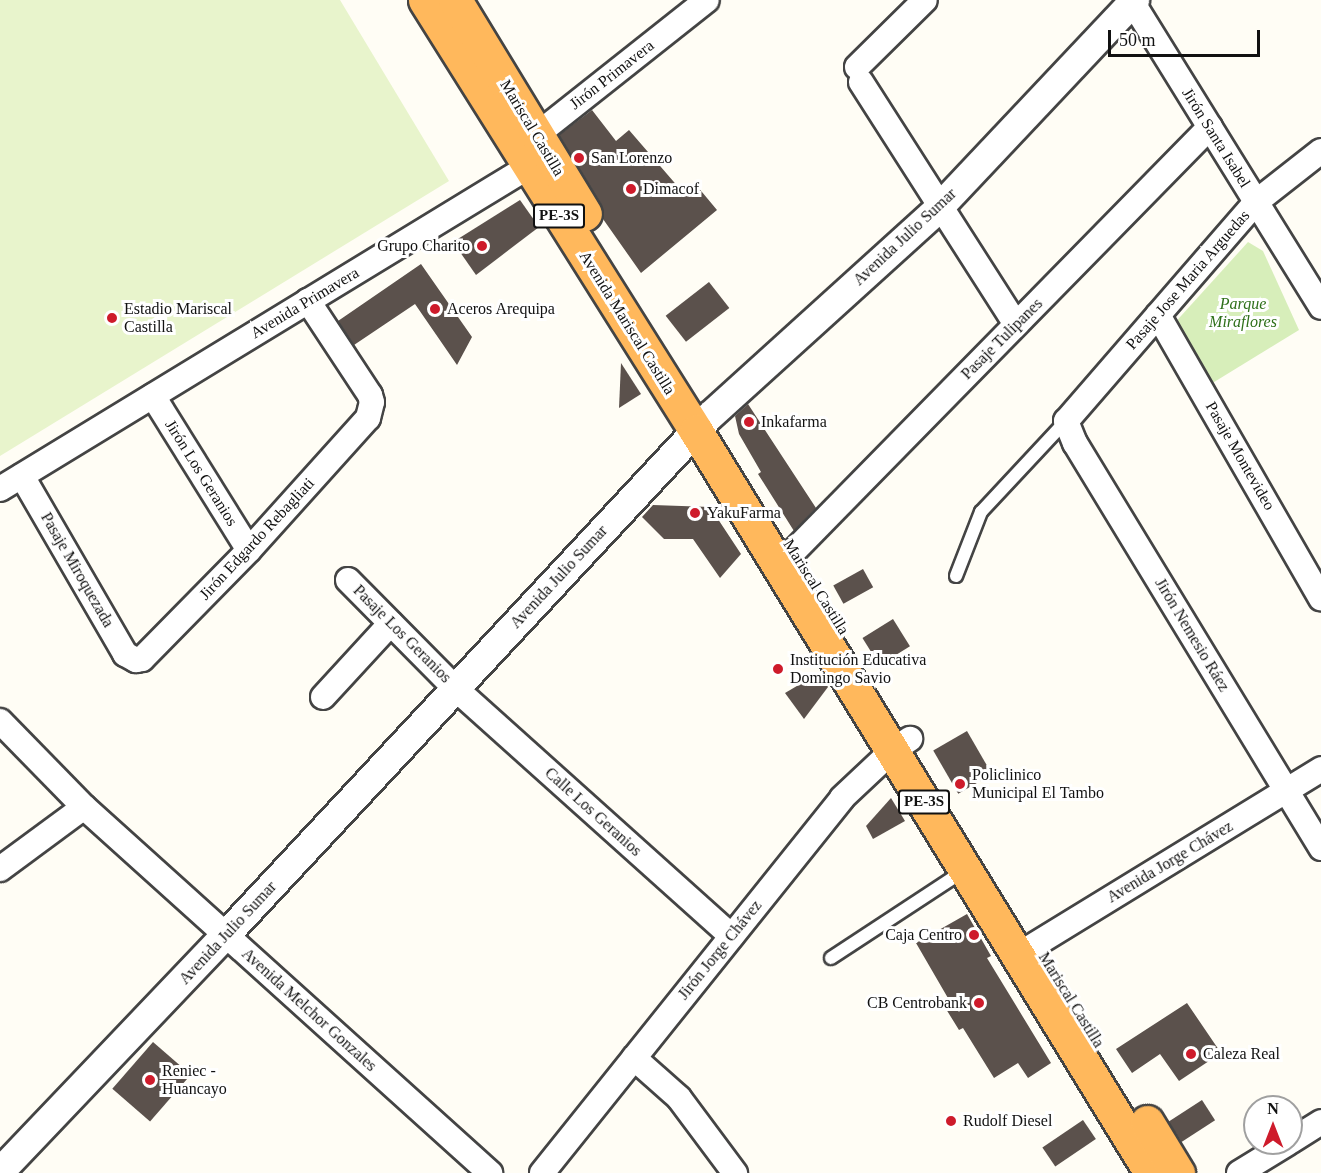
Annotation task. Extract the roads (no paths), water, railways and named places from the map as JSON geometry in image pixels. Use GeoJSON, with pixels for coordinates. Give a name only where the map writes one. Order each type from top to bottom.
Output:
{"type":"FeatureCollection","features":[{"type":"Feature","properties":{"kind":"highway","name":"Avenida Mariscal Castilla"},"geometry":{"type":"LineString","coordinates":[[425,0],[532,152],[703,423]]}},
{"type":"Feature","properties":{"kind":"highway","name":"Mariscal Castilla"},"geometry":{"type":"LineString","coordinates":[[455,0],[532,152]]}},
{"type":"Feature","properties":{"kind":"highway","name":"Mariscal Castilla"},"geometry":{"type":"LineString","coordinates":[[703,423],[794,551],[901,745],[966,870],[1027,949],[1151,1173]]}},
{"type":"Feature","properties":{"kind":"highway","name":"Mariscal Castilla"},"geometry":{"type":"LineString","coordinates":[[703,423],[1027,949],[1178,1173]]}},
{"type":"Feature","properties":{"kind":"street","name":"Jirón Primavera"},"geometry":{"type":"LineString","coordinates":[[532,152],[707,0]]}},
{"type":"Feature","properties":{"kind":"street"},"geometry":{"type":"LineString","coordinates":[[925,0],[859,75],[939,208],[1016,324]]}},
{"type":"Feature","properties":{"kind":"street","name":"Jirón Santa Isabel"},"geometry":{"type":"LineString","coordinates":[[1132,1],[1321,307]]}},
{"type":"Feature","properties":{"kind":"street","name":"Avenida Julio Sumar"},"geometry":{"type":"LineString","coordinates":[[0,1172],[226,935],[703,423],[939,208],[1132,1]]}},
{"type":"Feature","properties":{"kind":"street","name":"Pasaje Tulipanes"},"geometry":{"type":"LineString","coordinates":[[794,551],[1210,128]]}},
{"type":"Feature","properties":{"kind":"street","name":"Pasaje Jose Maria Arguedas"},"geometry":{"type":"LineString","coordinates":[[1066,421],[1256,202],[1321,151]]}},
{"type":"Feature","properties":{"kind":"street","name":"Avenida Primavera"},"geometry":{"type":"LineString","coordinates":[[0,489],[308,301],[532,152]]}},
{"type":"Feature","properties":{"kind":"street","name":"Jirón Edgardo Rebagliati"},"geometry":{"type":"LineString","coordinates":[[136,660],[148,653],[249,550],[368,418],[371,410],[370,395],[308,301]]}},
{"type":"Feature","properties":{"kind":"street","name":"Pasaje Montevideo"},"geometry":{"type":"LineString","coordinates":[[1158,315],[1321,598]]}},
{"type":"Feature","properties":{"kind":"street","name":"Jirón Los Geranios"},"geometry":{"type":"LineString","coordinates":[[153,396],[249,550]]}},
{"type":"Feature","properties":{"kind":"street","name":"Jirón Nemesio Ráez"},"geometry":{"type":"LineString","coordinates":[[1066,421],[1075,443],[1321,848]]}},
{"type":"Feature","properties":{"kind":"street","name":"Pasaje Miroquezada"},"geometry":{"type":"LineString","coordinates":[[22,476],[125,654],[136,660]]}},
{"type":"Feature","properties":{"kind":"street","name":"Pasaje Los Geranios"},"geometry":{"type":"LineString","coordinates":[[348,580],[456,689]]}},
{"type":"Feature","properties":{"kind":"street"},"geometry":{"type":"LineString","coordinates":[[323,697],[391,623]]}},
{"type":"Feature","properties":{"kind":"street","name":"Calle Los Geranios"},"geometry":{"type":"LineString","coordinates":[[456,689],[731,936]]}},
{"type":"Feature","properties":{"kind":"street","name":"Avenida Melchor Gonzales"},"geometry":{"type":"LineString","coordinates":[[0,721],[84,807],[490,1173]]}},
{"type":"Feature","properties":{"kind":"street","name":"Jirón Jorge Chávez"},"geometry":{"type":"LineString","coordinates":[[542,1173],[842,798],[901,745]]}},
{"type":"Feature","properties":{"kind":"street","name":"Avenida Jorge Chávez"},"geometry":{"type":"LineString","coordinates":[[1027,949],[1321,770]]}},
{"type":"Feature","properties":{"kind":"street"},"geometry":{"type":"LineString","coordinates":[[0,869],[84,807]]}},
{"type":"Feature","properties":{"kind":"street"},"geometry":{"type":"LineString","coordinates":[[634,1058],[679,1098],[735,1173]]}},
{"type":"Feature","properties":{"kind":"street"},"geometry":{"type":"LineString","coordinates":[[1303,1133],[1321,1122]]}},
{"type":"Feature","properties":{"kind":"street"},"geometry":{"type":"LineString","coordinates":[[1239,1173],[1268,1155]]}},
{"type":"Feature","properties":{"kind":"lane"},"geometry":{"type":"LineString","coordinates":[[956,576],[981,512],[1066,421]]}},
{"type":"Feature","properties":{"kind":"lane"},"geometry":{"type":"LineString","coordinates":[[831,958],[966,870]]}},
{"type":"Feature","properties":{"kind":"place","name":"San Lorenzo"},"geometry":{"type":"Point","coordinates":[579,158]}},
{"type":"Feature","properties":{"kind":"place","name":"Dimacof"},"geometry":{"type":"Point","coordinates":[631,189]}},
{"type":"Feature","properties":{"kind":"place","name":"Grupo Charito"},"geometry":{"type":"Point","coordinates":[482,246]}},
{"type":"Feature","properties":{"kind":"place","name":"Aceros Arequipa"},"geometry":{"type":"Point","coordinates":[435,309]}},
{"type":"Feature","properties":{"kind":"place","name":"Estadio Mariscal Castilla"},"geometry":{"type":"Point","coordinates":[112,318]}},
{"type":"Feature","properties":{"kind":"place","name":"Inkafarma"},"geometry":{"type":"Point","coordinates":[749,422]}},
{"type":"Feature","properties":{"kind":"place","name":"YakuFarma"},"geometry":{"type":"Point","coordinates":[695,513]}},
{"type":"Feature","properties":{"kind":"place","name":"Institución Educativa Domingo Savio"},"geometry":{"type":"Point","coordinates":[778,669]}},
{"type":"Feature","properties":{"kind":"place","name":"Policlinico Municipal El Tambo"},"geometry":{"type":"Point","coordinates":[960,784]}},
{"type":"Feature","properties":{"kind":"place","name":"Caja Centro"},"geometry":{"type":"Point","coordinates":[974,935]}},
{"type":"Feature","properties":{"kind":"place","name":"CB Centrobank"},"geometry":{"type":"Point","coordinates":[979,1003]}},
{"type":"Feature","properties":{"kind":"place","name":"Caleza Real"},"geometry":{"type":"Point","coordinates":[1191,1054]}},
{"type":"Feature","properties":{"kind":"place","name":"Reniec - Huancayo"},"geometry":{"type":"Point","coordinates":[150,1080]}},
{"type":"Feature","properties":{"kind":"place","name":"Rudolf Diesel"},"geometry":{"type":"Point","coordinates":[951,1121]}},
{"type":"Feature","properties":{"kind":"park label","name":"Parque Miraflores"},"geometry":{"type":"Point","coordinates":[1243,313]}}]}
